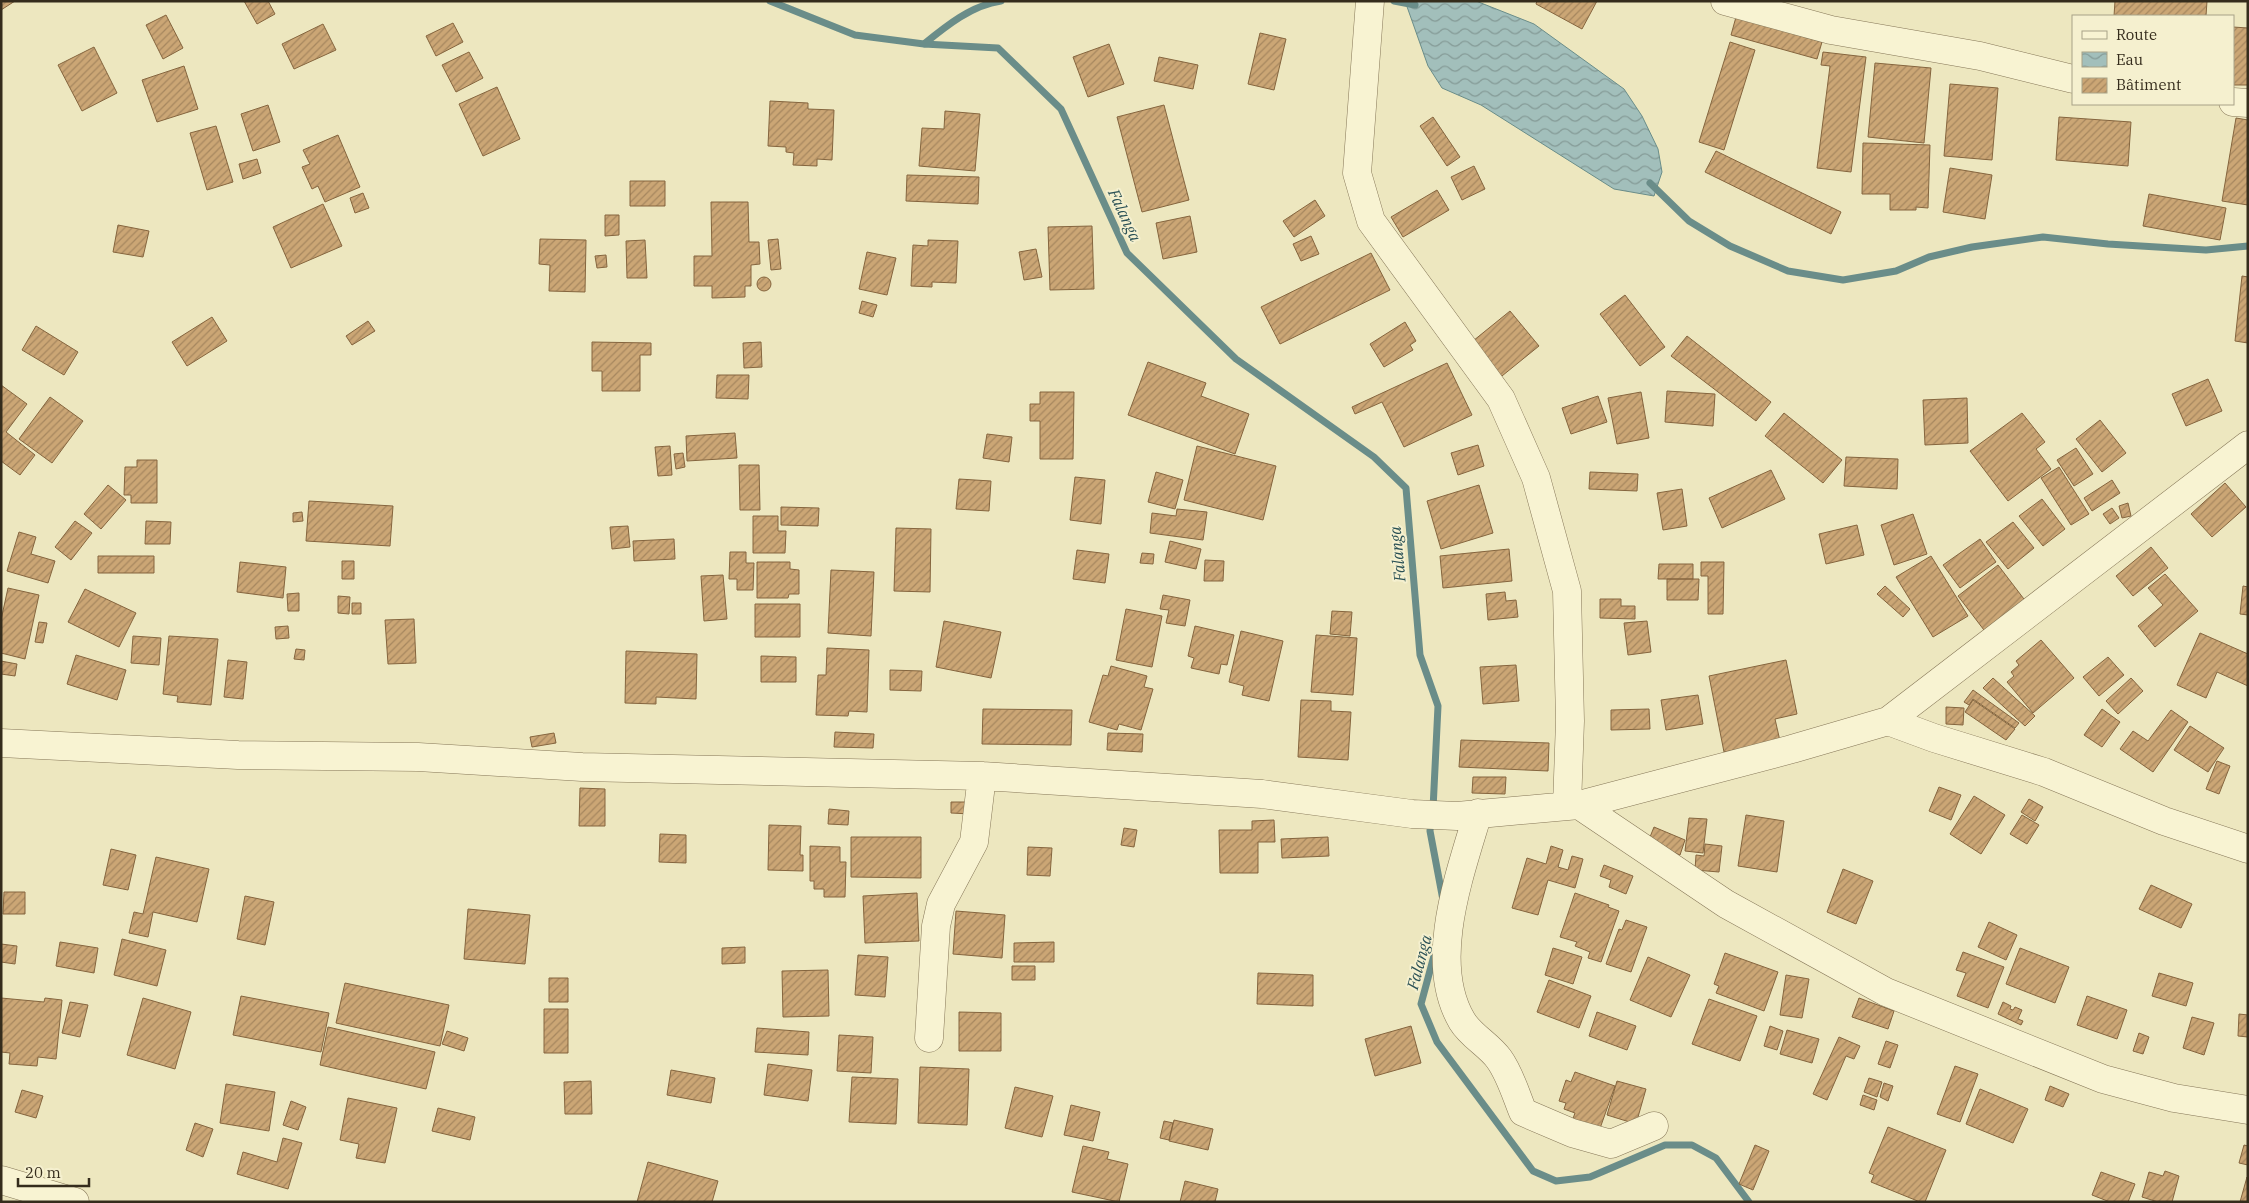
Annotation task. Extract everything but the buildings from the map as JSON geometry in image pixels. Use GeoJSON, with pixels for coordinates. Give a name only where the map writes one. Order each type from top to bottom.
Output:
{"type":"FeatureCollection","features":[{"type":"Feature","properties":{"kind":"street"},"geometry":{"type":"LineString","coordinates":[[1370,1],[1356,174],[1371,221],[1501,399],[1536,478],[1567,591],[1573,806]]}},
{"type":"Feature","properties":{"kind":"street"},"geometry":{"type":"LineString","coordinates":[[1725,1],[1831,30],[1980,56],[2072,80]]}},
{"type":"Feature","properties":{"kind":"street"},"geometry":{"type":"LineString","coordinates":[[2234,102],[2248,103]]}},
{"type":"Feature","properties":{"kind":"street"},"geometry":{"type":"LineString","coordinates":[[1,743],[238,755],[418,757],[582,767],[982,776],[1262,794],[1412,814],[1468,815],[1573,806],[1792,749],[1888,721],[2248,445]]}},
{"type":"Feature","properties":{"kind":"street"},"geometry":{"type":"LineString","coordinates":[[1888,721],[1934,738],[2044,772],[2164,821],[2248,849]]}},
{"type":"Feature","properties":{"kind":"street"},"geometry":{"type":"LineString","coordinates":[[929,1038],[938,919],[941,904],[974,842],[982,776]]}},
{"type":"Feature","properties":{"kind":"street"},"geometry":{"type":"LineString","coordinates":[[1573,806],[1726,904],[1886,992],[2103,1079],[2174,1098],[2248,1110]]}},
{"type":"Feature","properties":{"kind":"street"},"geometry":{"type":"LineString","coordinates":[[1468,815],[1451,906],[1447,946],[1449,988],[1462,1022],[1499,1059],[1523,1112],[1572,1133],[1611,1144],[1654,1126]]}},
{"type":"Feature","properties":{"kind":"street"},"geometry":{"type":"LineString","coordinates":[[1,1180],[75,1202]]}},
{"type":"Feature","properties":{"kind":"water"},"geometry":{"type":"Polygon","coordinates":[[[1405,1],[1476,1],[1534,24],[1624,89],[1642,116],[1658,149],[1662,172],[1654,196],[1614,189],[1481,105],[1442,88],[1428,66],[1405,1]]]}},
{"type":"Feature","properties":{"kind":"waterway","name":"Falanga"},"geometry":{"type":"LineString","coordinates":[[770,1],[855,35],[924,44],[998,48],[1061,109],[1127,253],[1236,359],[1374,457],[1406,488],[1420,655],[1438,706],[1433,809]]}},
{"type":"Feature","properties":{"kind":"waterway"},"geometry":{"type":"LineString","coordinates":[[924,44],[950,24],[970,12],[990,3],[1001,1]]}},
{"type":"Feature","properties":{"kind":"waterway"},"geometry":{"type":"LineString","coordinates":[[1394,1],[1415,5]]}},
{"type":"Feature","properties":{"kind":"waterway"},"geometry":{"type":"LineString","coordinates":[[1650,183],[1689,221],[1730,246],[1788,271],[1843,280],[1896,271],[1929,257],[1972,247],[2043,237],[2108,244],[2206,250],[2248,246]]}},
{"type":"Feature","properties":{"kind":"waterway","name":"Falanga"},"geometry":{"type":"LineString","coordinates":[[1431,820],[1430,831],[1443,900]]}},
{"type":"Feature","properties":{"kind":"waterway","name":"Falanga"},"geometry":{"type":"LineString","coordinates":[[1435,952],[1421,1004],[1437,1042],[1533,1171],[1556,1181],[1590,1177],[1665,1145],[1692,1145],[1716,1158],[1749,1202]]}}]}
